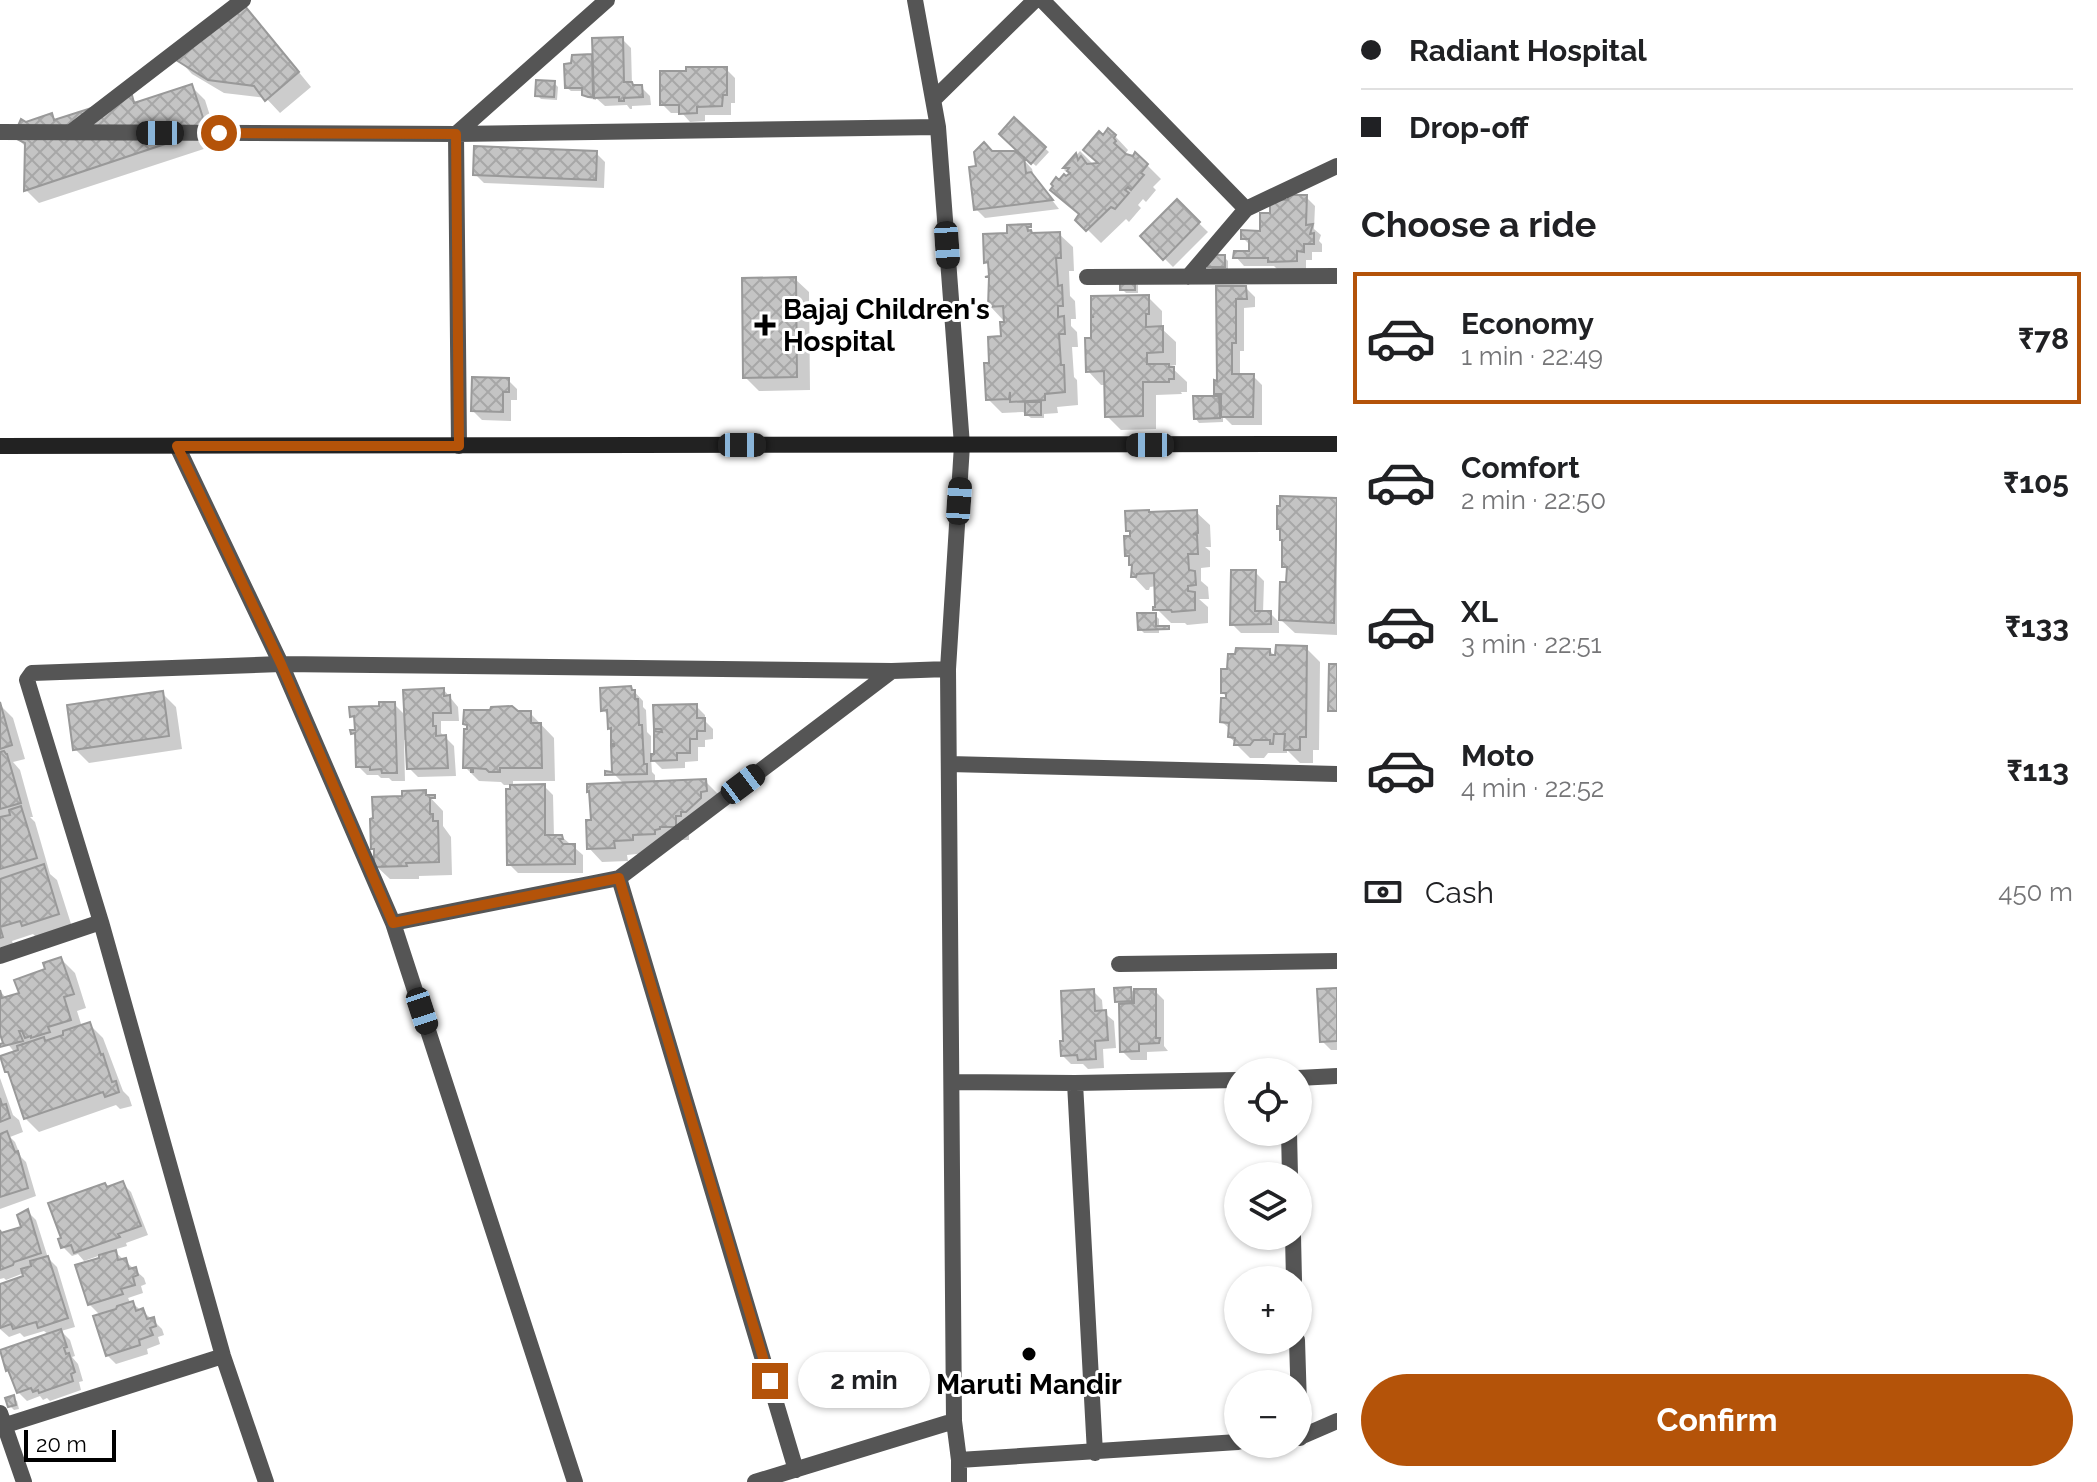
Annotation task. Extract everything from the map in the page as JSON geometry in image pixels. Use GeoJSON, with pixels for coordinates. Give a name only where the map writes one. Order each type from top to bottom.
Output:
{"type":"FeatureCollection","features":[{"type":"Feature","properties":{"kind":"main road"},"geometry":{"type":"LineString","coordinates":[[0,446],[1337,444]]}},
{"type":"Feature","properties":{"kind":"street"},"geometry":{"type":"LineString","coordinates":[[71,132],[243,0]]}},
{"type":"Feature","properties":{"kind":"street"},"geometry":{"type":"LineString","coordinates":[[459,446],[456,134],[607,0]]}},
{"type":"Feature","properties":{"kind":"street"},"geometry":{"type":"LineString","coordinates":[[915,0],[938,127],[962,445],[948,669],[954,1421],[959,1482]]}},
{"type":"Feature","properties":{"kind":"street"},"geometry":{"type":"LineString","coordinates":[[933,100],[1035,0]]}},
{"type":"Feature","properties":{"kind":"street"},"geometry":{"type":"LineString","coordinates":[[1042,0],[1246,209]]}},
{"type":"Feature","properties":{"kind":"street"},"geometry":{"type":"LineString","coordinates":[[0,132],[456,134],[938,127]]}},
{"type":"Feature","properties":{"kind":"street"},"geometry":{"type":"LineString","coordinates":[[1188,277],[1246,209],[1337,166]]}},
{"type":"Feature","properties":{"kind":"street"},"geometry":{"type":"LineString","coordinates":[[1087,277],[1337,276]]}},
{"type":"Feature","properties":{"kind":"street"},"geometry":{"type":"LineString","coordinates":[[177,446],[281,664],[393,923],[575,1482]]}},
{"type":"Feature","properties":{"kind":"street"},"geometry":{"type":"LineString","coordinates":[[266,1482],[223,1356],[101,922],[27,680],[29,676],[32,673],[281,664],[892,671],[948,669]]}},
{"type":"Feature","properties":{"kind":"street"},"geometry":{"type":"LineString","coordinates":[[393,923],[619,878],[892,671]]}},
{"type":"Feature","properties":{"kind":"street"},"geometry":{"type":"LineString","coordinates":[[949,764],[1337,774]]}},
{"type":"Feature","properties":{"kind":"street"},"geometry":{"type":"LineString","coordinates":[[619,878],[796,1470]]}},
{"type":"Feature","properties":{"kind":"street"},"geometry":{"type":"LineString","coordinates":[[0,956],[101,922]]}},
{"type":"Feature","properties":{"kind":"street"},"geometry":{"type":"LineString","coordinates":[[1119,964],[1337,961]]}},
{"type":"Feature","properties":{"kind":"street"},"geometry":{"type":"LineString","coordinates":[[1312,1077],[1337,1076]]}},
{"type":"Feature","properties":{"kind":"street"},"geometry":{"type":"LineString","coordinates":[[952,1082],[1224,1080]]}},
{"type":"Feature","properties":{"kind":"street"},"geometry":{"type":"LineString","coordinates":[[1075,1083],[1095,1453]]}},
{"type":"Feature","properties":{"kind":"street"},"geometry":{"type":"LineString","coordinates":[[24,1482],[1,1422],[223,1356]]}},
{"type":"Feature","properties":{"kind":"street"},"geometry":{"type":"LineString","coordinates":[[755,1482],[954,1421]]}},
{"type":"Feature","properties":{"kind":"street"},"geometry":{"type":"LineString","coordinates":[[1312,1432],[1337,1421]]}},
{"type":"Feature","properties":{"kind":"street"},"geometry":{"type":"LineString","coordinates":[[959,1460],[1224,1443]]}},
{"type":"Feature","properties":{"kind":"building"},"geometry":{"type":"Polygon","coordinates":[[[244,5],[299,72],[265,101],[254,86],[208,80],[176,60],[244,5]]]}},
{"type":"Feature","properties":{"kind":"building"},"geometry":{"type":"Polygon","coordinates":[[[623,37],[624,82],[642,85],[643,97],[624,98],[624,101],[619,101],[619,97],[594,98],[592,38],[623,37]]]}},
{"type":"Feature","properties":{"kind":"building"},"geometry":{"type":"Polygon","coordinates":[[[592,54],[593,97],[582,95],[582,88],[565,88],[564,64],[571,63],[572,55],[592,54]]]}},
{"type":"Feature","properties":{"kind":"building"},"geometry":{"type":"Polygon","coordinates":[[[686,67],[727,67],[727,95],[723,95],[722,106],[697,107],[697,113],[679,114],[679,105],[660,105],[660,71],[686,71],[686,67]]]}},
{"type":"Feature","properties":{"kind":"building"},"geometry":{"type":"Polygon","coordinates":[[[536,80],[555,81],[554,97],[535,96],[536,80]]]}},
{"type":"Feature","properties":{"kind":"building"},"geometry":{"type":"Polygon","coordinates":[[[192,84],[207,130],[24,191],[25,143],[13,137],[21,119],[26,122],[52,113],[54,120],[132,95],[134,103],[192,84]]]}},
{"type":"Feature","properties":{"kind":"building"},"geometry":{"type":"Polygon","coordinates":[[[1014,117],[1046,147],[1031,164],[999,134],[1014,117]]]}},
{"type":"Feature","properties":{"kind":"building"},"geometry":{"type":"Polygon","coordinates":[[[1108,128],[1116,135],[1114,143],[1126,154],[1133,156],[1135,152],[1148,164],[1141,173],[1144,175],[1131,190],[1128,187],[1125,190],[1129,193],[1115,209],[1111,207],[1086,231],[1075,220],[1079,214],[1050,190],[1051,184],[1056,177],[1059,180],[1070,173],[1067,171],[1069,168],[1063,168],[1076,153],[1078,160],[1081,156],[1087,164],[1098,163],[1083,150],[1099,131],[1103,135],[1108,128]]]}},
{"type":"Feature","properties":{"kind":"building"},"geometry":{"type":"Polygon","coordinates":[[[984,142],[992,151],[1014,151],[1024,157],[1026,173],[1031,172],[1053,200],[974,210],[969,167],[976,166],[974,152],[984,142]]]}},
{"type":"Feature","properties":{"kind":"building"},"geometry":{"type":"Polygon","coordinates":[[[474,146],[597,151],[596,180],[473,175],[474,146]]]}},
{"type":"Feature","properties":{"kind":"building"},"geometry":{"type":"Polygon","coordinates":[[[1288,195],[1307,195],[1306,225],[1313,224],[1310,234],[1314,233],[1314,244],[1304,244],[1304,252],[1297,251],[1297,261],[1233,258],[1234,251],[1249,251],[1249,239],[1241,239],[1241,230],[1260,231],[1260,213],[1270,213],[1270,199],[1288,200],[1288,195]]]}},
{"type":"Feature","properties":{"kind":"building"},"geometry":{"type":"Polygon","coordinates":[[[1177,199],[1200,222],[1163,260],[1140,236],[1177,199]]]}},
{"type":"Feature","properties":{"kind":"building"},"geometry":{"type":"Polygon","coordinates":[[[1031,224],[1027,227],[1032,233],[1060,232],[1061,258],[1056,258],[1058,286],[1062,285],[1063,306],[1058,306],[1058,317],[1064,316],[1065,334],[1059,334],[1065,392],[1045,394],[1045,400],[1010,402],[1010,392],[1009,399],[986,400],[984,363],[989,363],[988,337],[1001,336],[1000,322],[1004,322],[1003,306],[988,307],[989,277],[985,277],[989,276],[988,262],[984,263],[983,234],[1007,233],[1007,225],[1031,224]]]}},
{"type":"Feature","properties":{"kind":"building"},"geometry":{"type":"Polygon","coordinates":[[[1208,255],[1225,255],[1225,267],[1208,267],[1208,255]]]}},
{"type":"Feature","properties":{"kind":"building"},"geometry":{"type":"Polygon","coordinates":[[[796,277],[797,377],[743,378],[742,278],[796,277]]]}},
{"type":"Feature","properties":{"kind":"building"},"geometry":{"type":"Polygon","coordinates":[[[1120,279],[1135,279],[1135,290],[1120,290],[1120,279]]]}},
{"type":"Feature","properties":{"kind":"building"},"geometry":{"type":"Polygon","coordinates":[[[1216,286],[1246,286],[1247,299],[1236,299],[1232,374],[1254,374],[1253,417],[1221,417],[1221,394],[1214,394],[1214,380],[1217,381],[1216,286]]]}},
{"type":"Feature","properties":{"kind":"building"},"geometry":{"type":"Polygon","coordinates":[[[1149,295],[1146,327],[1163,326],[1163,352],[1147,353],[1147,364],[1169,364],[1169,367],[1174,367],[1174,379],[1169,379],[1169,382],[1143,382],[1143,416],[1105,417],[1104,371],[1086,372],[1085,338],[1091,338],[1091,317],[1094,317],[1091,316],[1091,296],[1149,295]]]}},
{"type":"Feature","properties":{"kind":"building"},"geometry":{"type":"Polygon","coordinates":[[[472,377],[509,378],[509,392],[503,392],[503,412],[471,411],[472,377]]]}},
{"type":"Feature","properties":{"kind":"building"},"geometry":{"type":"Polygon","coordinates":[[[1193,396],[1219,396],[1220,418],[1194,419],[1193,396]]]}},
{"type":"Feature","properties":{"kind":"building"},"geometry":{"type":"Polygon","coordinates":[[[1025,402],[1041,402],[1041,415],[1025,415],[1025,402]]]}},
{"type":"Feature","properties":{"kind":"building"},"geometry":{"type":"Polygon","coordinates":[[[1280,496],[1337,498],[1334,623],[1279,620],[1280,582],[1286,582],[1287,567],[1282,567],[1282,540],[1280,529],[1277,529],[1280,496]]]}},
{"type":"Feature","properties":{"kind":"building"},"geometry":{"type":"Polygon","coordinates":[[[1197,510],[1198,533],[1193,534],[1197,535],[1198,554],[1188,554],[1189,570],[1195,571],[1196,585],[1188,586],[1188,591],[1195,592],[1195,610],[1153,610],[1154,573],[1131,577],[1132,565],[1129,565],[1129,556],[1125,556],[1124,536],[1130,536],[1130,531],[1126,531],[1125,511],[1197,510]]]}},
{"type":"Feature","properties":{"kind":"building"},"geometry":{"type":"Polygon","coordinates":[[[1231,570],[1256,570],[1255,611],[1271,611],[1271,624],[1230,625],[1231,570]]]}},
{"type":"Feature","properties":{"kind":"building"},"geometry":{"type":"Polygon","coordinates":[[[1137,613],[1156,613],[1156,626],[1169,626],[1169,629],[1138,630],[1137,613]]]}},
{"type":"Feature","properties":{"kind":"building"},"geometry":{"type":"Polygon","coordinates":[[[1276,645],[1307,646],[1306,737],[1300,737],[1300,750],[1284,750],[1285,734],[1274,734],[1273,744],[1270,740],[1254,740],[1250,745],[1234,745],[1235,738],[1228,737],[1229,723],[1220,722],[1221,698],[1226,698],[1226,693],[1221,693],[1221,669],[1227,669],[1228,654],[1235,654],[1236,648],[1270,649],[1270,655],[1275,655],[1276,645]]]}},
{"type":"Feature","properties":{"kind":"building"},"geometry":{"type":"Polygon","coordinates":[[[1329,664],[1337,664],[1337,711],[1328,711],[1329,664]]]}},
{"type":"Feature","properties":{"kind":"building"},"geometry":{"type":"Polygon","coordinates":[[[631,686],[635,690],[635,699],[638,699],[647,774],[605,775],[605,771],[612,772],[611,746],[614,744],[611,744],[607,710],[601,711],[600,688],[631,686]]]}},
{"type":"Feature","properties":{"kind":"building"},"geometry":{"type":"Polygon","coordinates":[[[444,688],[444,696],[450,695],[451,713],[433,713],[433,726],[436,726],[436,736],[446,735],[448,768],[407,769],[403,690],[444,688]]]}},
{"type":"Feature","properties":{"kind":"building"},"geometry":{"type":"Polygon","coordinates":[[[163,691],[169,736],[73,750],[67,705],[163,691]]]}},
{"type":"Feature","properties":{"kind":"building"},"geometry":{"type":"Polygon","coordinates":[[[0,702],[12,745],[0,749],[0,702]]]}},
{"type":"Feature","properties":{"kind":"building"},"geometry":{"type":"Polygon","coordinates":[[[379,702],[395,702],[397,773],[356,767],[355,733],[351,734],[350,730],[355,730],[354,716],[350,717],[349,707],[379,706],[379,702]]]}},
{"type":"Feature","properties":{"kind":"building"},"geometry":{"type":"Polygon","coordinates":[[[697,704],[697,718],[705,718],[705,731],[697,731],[697,739],[690,739],[690,753],[677,753],[677,760],[651,761],[654,731],[662,732],[661,729],[654,729],[653,705],[697,704]]]}},
{"type":"Feature","properties":{"kind":"building"},"geometry":{"type":"Polygon","coordinates":[[[512,706],[518,711],[531,711],[531,723],[541,723],[542,768],[500,768],[500,772],[489,772],[473,768],[471,772],[471,768],[463,768],[464,729],[467,729],[467,725],[463,724],[464,710],[512,706]]]}},
{"type":"Feature","properties":{"kind":"building"},"geometry":{"type":"Polygon","coordinates":[[[4,751],[21,803],[0,809],[0,752],[4,751]]]}},
{"type":"Feature","properties":{"kind":"building"},"geometry":{"type":"Polygon","coordinates":[[[706,779],[707,791],[701,792],[701,798],[686,812],[676,816],[676,827],[660,827],[655,834],[633,835],[633,840],[614,841],[615,848],[587,849],[586,820],[591,820],[587,784],[706,779]]]}},
{"type":"Feature","properties":{"kind":"building"},"geometry":{"type":"Polygon","coordinates":[[[545,784],[545,835],[562,835],[563,839],[559,839],[563,844],[575,844],[575,864],[507,865],[506,789],[510,789],[510,785],[545,784]]]}},
{"type":"Feature","properties":{"kind":"building"},"geometry":{"type":"Polygon","coordinates":[[[426,790],[426,795],[435,795],[435,798],[430,798],[430,814],[433,814],[433,821],[438,821],[439,862],[374,867],[370,819],[373,818],[372,797],[402,796],[402,791],[426,790]]]}},
{"type":"Feature","properties":{"kind":"building"},"geometry":{"type":"Polygon","coordinates":[[[21,806],[37,858],[0,869],[0,817],[10,815],[9,810],[21,806]]]}},
{"type":"Feature","properties":{"kind":"building"},"geometry":{"type":"Polygon","coordinates":[[[44,864],[59,914],[22,926],[20,921],[0,927],[0,879],[44,864]]]}},
{"type":"Feature","properties":{"kind":"building"},"geometry":{"type":"Polygon","coordinates":[[[61,957],[74,994],[64,997],[71,1020],[48,1027],[50,1032],[31,1038],[25,1038],[19,1031],[23,1041],[0,1047],[3,1043],[0,1034],[0,990],[2,998],[19,993],[14,980],[45,969],[43,963],[61,957]]]}},
{"type":"Feature","properties":{"kind":"building"},"geometry":{"type":"Polygon","coordinates":[[[1131,987],[1132,1001],[1115,1002],[1114,988],[1131,987]]]}},
{"type":"Feature","properties":{"kind":"building"},"geometry":{"type":"Polygon","coordinates":[[[1337,988],[1337,1041],[1320,1042],[1317,989],[1337,988]]]}},
{"type":"Feature","properties":{"kind":"building"},"geometry":{"type":"Polygon","coordinates":[[[1094,989],[1095,1011],[1106,1010],[1108,1040],[1095,1041],[1096,1059],[1078,1060],[1077,1055],[1061,1056],[1061,991],[1094,989]]]}},
{"type":"Feature","properties":{"kind":"building"},"geometry":{"type":"Polygon","coordinates":[[[1134,989],[1156,989],[1156,1038],[1160,1038],[1159,1043],[1139,1044],[1139,1051],[1120,1052],[1119,1004],[1134,1003],[1134,989]]]}},
{"type":"Feature","properties":{"kind":"building"},"geometry":{"type":"Polygon","coordinates":[[[90,1022],[112,1082],[116,1081],[119,1092],[105,1097],[103,1092],[24,1119],[0,1056],[18,1050],[17,1046],[44,1037],[45,1041],[90,1022]]]}},
{"type":"Feature","properties":{"kind":"building"},"geometry":{"type":"Polygon","coordinates":[[[0,1098],[2,1105],[6,1104],[10,1118],[0,1122],[0,1098]]]}},
{"type":"Feature","properties":{"kind":"building"},"geometry":{"type":"Polygon","coordinates":[[[7,1131],[15,1152],[18,1151],[28,1188],[0,1197],[0,1134],[7,1131]]]}},
{"type":"Feature","properties":{"kind":"building"},"geometry":{"type":"Polygon","coordinates":[[[123,1181],[141,1226],[74,1253],[71,1245],[61,1248],[58,1239],[61,1238],[48,1203],[105,1183],[107,1187],[123,1181]]]}},
{"type":"Feature","properties":{"kind":"building"},"geometry":{"type":"Polygon","coordinates":[[[28,1209],[41,1253],[0,1270],[0,1230],[1,1233],[21,1227],[17,1215],[28,1209]]]}},
{"type":"Feature","properties":{"kind":"building"},"geometry":{"type":"Polygon","coordinates":[[[116,1250],[118,1260],[126,1258],[129,1269],[136,1267],[138,1275],[133,1277],[135,1285],[121,1289],[123,1294],[88,1305],[75,1265],[116,1250]]]}},
{"type":"Feature","properties":{"kind":"building"},"geometry":{"type":"Polygon","coordinates":[[[48,1256],[68,1318],[38,1328],[36,1322],[13,1329],[11,1324],[0,1328],[0,1284],[23,1276],[21,1269],[31,1266],[30,1261],[48,1256]]]}},
{"type":"Feature","properties":{"kind":"building"},"geometry":{"type":"Polygon","coordinates":[[[133,1301],[136,1311],[143,1308],[147,1319],[154,1317],[156,1326],[150,1328],[153,1335],[139,1340],[140,1345],[106,1356],[93,1316],[133,1301]]]}},
{"type":"Feature","properties":{"kind":"building"},"geometry":{"type":"Polygon","coordinates":[[[61,1329],[67,1347],[64,1348],[66,1354],[69,1353],[75,1372],[71,1374],[73,1381],[39,1393],[31,1388],[17,1393],[0,1350],[61,1329]]]}},
{"type":"Feature","properties":{"kind":"building"},"geometry":{"type":"Polygon","coordinates":[[[14,1395],[16,1405],[8,1407],[5,1398],[14,1395]]]}},
{"type":"Feature","properties":{"kind":"place","name":"Bajaj Children's Hospital"},"geometry":{"type":"Point","coordinates":[765,325]}},
{"type":"Feature","properties":{"kind":"place","name":"Maruti Mandir"},"geometry":{"type":"Point","coordinates":[1029,1354]}},
{"type":"Feature","properties":{"kind":"route"},"geometry":{"type":"LineString","coordinates":[[219,133],[456,134],[459,446],[177,446],[281,664],[393,923],[619,878],[770,1381]]}}]}
